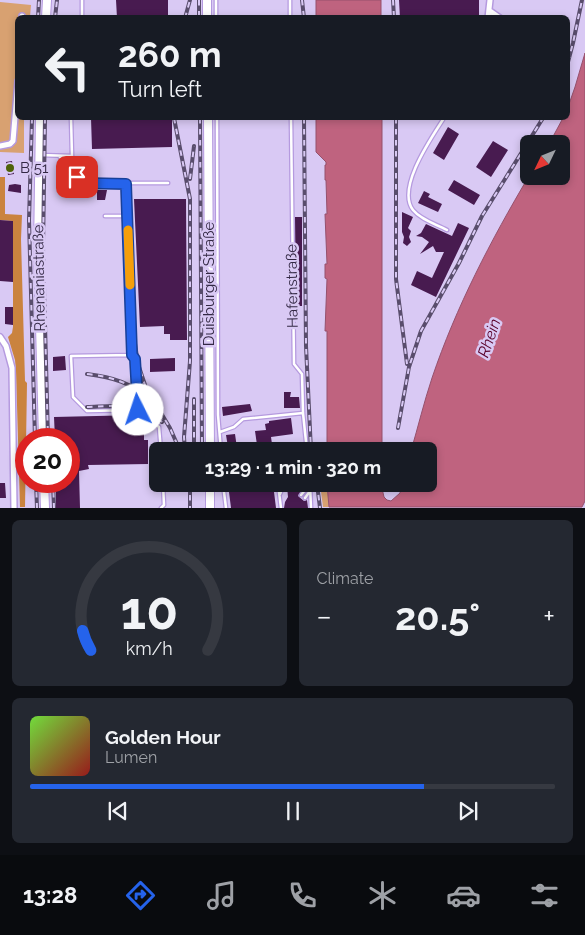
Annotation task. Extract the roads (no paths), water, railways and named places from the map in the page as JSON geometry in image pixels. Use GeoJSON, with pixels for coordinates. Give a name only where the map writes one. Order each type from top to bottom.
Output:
{"type":"FeatureCollection","features":[{"type":"Feature","properties":{"kind":"street"},"geometry":{"type":"LineString","coordinates":[[46,15],[48,0]]}},
{"type":"Feature","properties":{"kind":"street"},"geometry":{"type":"LineString","coordinates":[[207,0],[207,15]]}},
{"type":"Feature","properties":{"kind":"street"},"geometry":{"type":"LineString","coordinates":[[489,15],[490,0]]}},
{"type":"Feature","properties":{"kind":"street"},"geometry":{"type":"LineString","coordinates":[[490,11],[496,15]]}},
{"type":"Feature","properties":{"kind":"street"},"geometry":{"type":"LineString","coordinates":[[0,146],[10,144],[13,141],[15,117]]}},
{"type":"Feature","properties":{"kind":"street","name":"Rhenaniastraße"},"geometry":{"type":"LineString","coordinates":[[40,120],[38,259],[43,428]]}},
{"type":"Feature","properties":{"kind":"street","name":"Duisburger Straße"},"geometry":{"type":"LineString","coordinates":[[208,120],[210,442]]}},
{"type":"Feature","properties":{"kind":"street"},"geometry":{"type":"LineString","coordinates":[[0,337],[6,346],[12,368],[14,508]]}},
{"type":"Feature","properties":{"kind":"street"},"geometry":{"type":"LineString","coordinates":[[210,492],[210,508]]}},
{"type":"Feature","properties":{"kind":"street"},"geometry":{"type":"LineString","coordinates":[[44,493],[45,508]]}},
{"type":"Feature","properties":{"kind":"lane"},"geometry":{"type":"LineString","coordinates":[[82,0],[82,15]]}},
{"type":"Feature","properties":{"kind":"lane"},"geometry":{"type":"LineString","coordinates":[[216,0],[216,15]]}},
{"type":"Feature","properties":{"kind":"lane"},"geometry":{"type":"LineString","coordinates":[[290,0],[290,15]]}},
{"type":"Feature","properties":{"kind":"lane"},"geometry":{"type":"LineString","coordinates":[[39,155],[72,156],[71,120]]}},
{"type":"Feature","properties":{"kind":"lane"},"geometry":{"type":"LineString","coordinates":[[217,120],[218,405],[221,442]]}},
{"type":"Feature","properties":{"kind":"lane","name":"Hafenstraße"},"geometry":{"type":"LineString","coordinates":[[291,120],[294,364],[302,374],[306,442]]}},
{"type":"Feature","properties":{"kind":"lane"},"geometry":{"type":"LineString","coordinates":[[443,120],[413,172],[409,196],[410,205],[415,212],[447,230]]}},
{"type":"Feature","properties":{"kind":"lane"},"geometry":{"type":"LineString","coordinates":[[59,156],[82,183],[168,183]]}},
{"type":"Feature","properties":{"kind":"lane"},"geometry":{"type":"LineString","coordinates":[[126,184],[132,355],[135,359],[138,410]]}},
{"type":"Feature","properties":{"kind":"lane"},"geometry":{"type":"LineString","coordinates":[[105,216],[128,216]]}},
{"type":"Feature","properties":{"kind":"lane"},"geometry":{"type":"LineString","coordinates":[[132,355],[71,356],[73,397],[87,411],[138,410],[159,427],[160,442]]}},
{"type":"Feature","properties":{"kind":"lane"},"geometry":{"type":"LineString","coordinates":[[220,432],[234,427],[243,419],[303,413]]}},
{"type":"Feature","properties":{"kind":"lane"},"geometry":{"type":"LineString","coordinates":[[161,508],[164,505],[163,492]]}},
{"type":"Feature","properties":{"kind":"lane"},"geometry":{"type":"LineString","coordinates":[[224,492],[226,508]]}},
{"type":"Feature","properties":{"kind":"lane"},"geometry":{"type":"LineString","coordinates":[[279,492],[281,508]]}},
{"type":"Feature","properties":{"kind":"lane"},"geometry":{"type":"LineString","coordinates":[[279,496],[281,492]]}},
{"type":"Feature","properties":{"kind":"lane"},"geometry":{"type":"LineString","coordinates":[[305,498],[309,492]]}},
{"type":"Feature","properties":{"kind":"lane"},"geometry":{"type":"LineString","coordinates":[[310,492],[311,508]]}},
{"type":"Feature","properties":{"kind":"water"},"geometry":{"type":"Polygon","coordinates":[[[316,0],[381,0],[381,15],[316,15],[316,0]]]}},
{"type":"Feature","properties":{"kind":"water","name":"Rhein"},"geometry":{"type":"Polygon","coordinates":[[[585,53],[585,501],[582,507],[329,507],[328,492],[383,492],[384,497],[391,501],[400,492],[437,492],[437,442],[414,442],[429,387],[452,325],[475,274],[524,185],[570,185],[570,135],[554,135],[562,120],[570,120],[570,101],[585,53]]]}},
{"type":"Feature","properties":{"kind":"water"},"geometry":{"type":"Polygon","coordinates":[[[316,120],[382,120],[382,442],[327,442],[327,331],[325,331],[327,279],[325,278],[325,264],[327,264],[325,214],[327,214],[326,162],[316,152],[316,120]]]}},
{"type":"Feature","properties":{"kind":"railway"},"geometry":{"type":"LineString","coordinates":[[38,15],[39,0]]}},
{"type":"Feature","properties":{"kind":"railway"},"geometry":{"type":"LineString","coordinates":[[55,15],[57,0]]}},
{"type":"Feature","properties":{"kind":"railway"},"geometry":{"type":"LineString","coordinates":[[186,15],[190,0]]}},
{"type":"Feature","properties":{"kind":"railway"},"geometry":{"type":"LineString","coordinates":[[199,0],[199,15]]}},
{"type":"Feature","properties":{"kind":"railway"},"geometry":{"type":"LineString","coordinates":[[302,0],[304,15]]}},
{"type":"Feature","properties":{"kind":"railway"},"geometry":{"type":"LineString","coordinates":[[393,0],[394,15]]}},
{"type":"Feature","properties":{"kind":"railway"},"geometry":{"type":"LineString","coordinates":[[570,54],[582,0]]}},
{"type":"Feature","properties":{"kind":"railway"},"geometry":{"type":"LineString","coordinates":[[32,120],[29,220],[35,428]]}},
{"type":"Feature","properties":{"kind":"railway"},"geometry":{"type":"LineString","coordinates":[[45,120],[43,248],[48,428]]}},
{"type":"Feature","properties":{"kind":"railway"},"geometry":{"type":"LineString","coordinates":[[174,120],[190,199],[190,361],[184,442]]}},
{"type":"Feature","properties":{"kind":"railway"},"geometry":{"type":"LineString","coordinates":[[200,120],[202,442]]}},
{"type":"Feature","properties":{"kind":"railway"},"geometry":{"type":"LineString","coordinates":[[304,120],[306,346],[311,442]]}},
{"type":"Feature","properties":{"kind":"railway"},"geometry":{"type":"LineString","coordinates":[[396,120],[396,279],[407,364]]}},
{"type":"Feature","properties":{"kind":"railway"},"geometry":{"type":"LineString","coordinates":[[398,428],[409,367],[421,331],[459,263],[482,216],[542,120]]}},
{"type":"Feature","properties":{"kind":"railway"},"geometry":{"type":"LineString","coordinates":[[190,179],[194,146]]}},
{"type":"Feature","properties":{"kind":"railway"},"geometry":{"type":"LineString","coordinates":[[130,229],[133,330],[138,364],[146,388],[176,442]]}},
{"type":"Feature","properties":{"kind":"railway"},"geometry":{"type":"LineString","coordinates":[[87,374],[122,382],[137,390],[151,401]]}},
{"type":"Feature","properties":{"kind":"railway"},"geometry":{"type":"LineString","coordinates":[[123,391],[149,407]]}},
{"type":"Feature","properties":{"kind":"railway"},"geometry":{"type":"LineString","coordinates":[[194,399],[194,442]]}},
{"type":"Feature","properties":{"kind":"railway"},"geometry":{"type":"LineString","coordinates":[[87,407],[127,406],[154,415],[162,422]]}},
{"type":"Feature","properties":{"kind":"railway"},"geometry":{"type":"LineString","coordinates":[[190,492],[190,508]]}},
{"type":"Feature","properties":{"kind":"railway"},"geometry":{"type":"LineString","coordinates":[[318,492],[320,508]]}},
{"type":"Feature","properties":{"kind":"railway"},"geometry":{"type":"LineString","coordinates":[[36,493],[37,508]]}},
{"type":"Feature","properties":{"kind":"railway"},"geometry":{"type":"LineString","coordinates":[[53,493],[54,508]]}},
{"type":"Feature","properties":{"kind":"place","name":"B 51"},"geometry":{"type":"Point","coordinates":[10,168]}}]}
